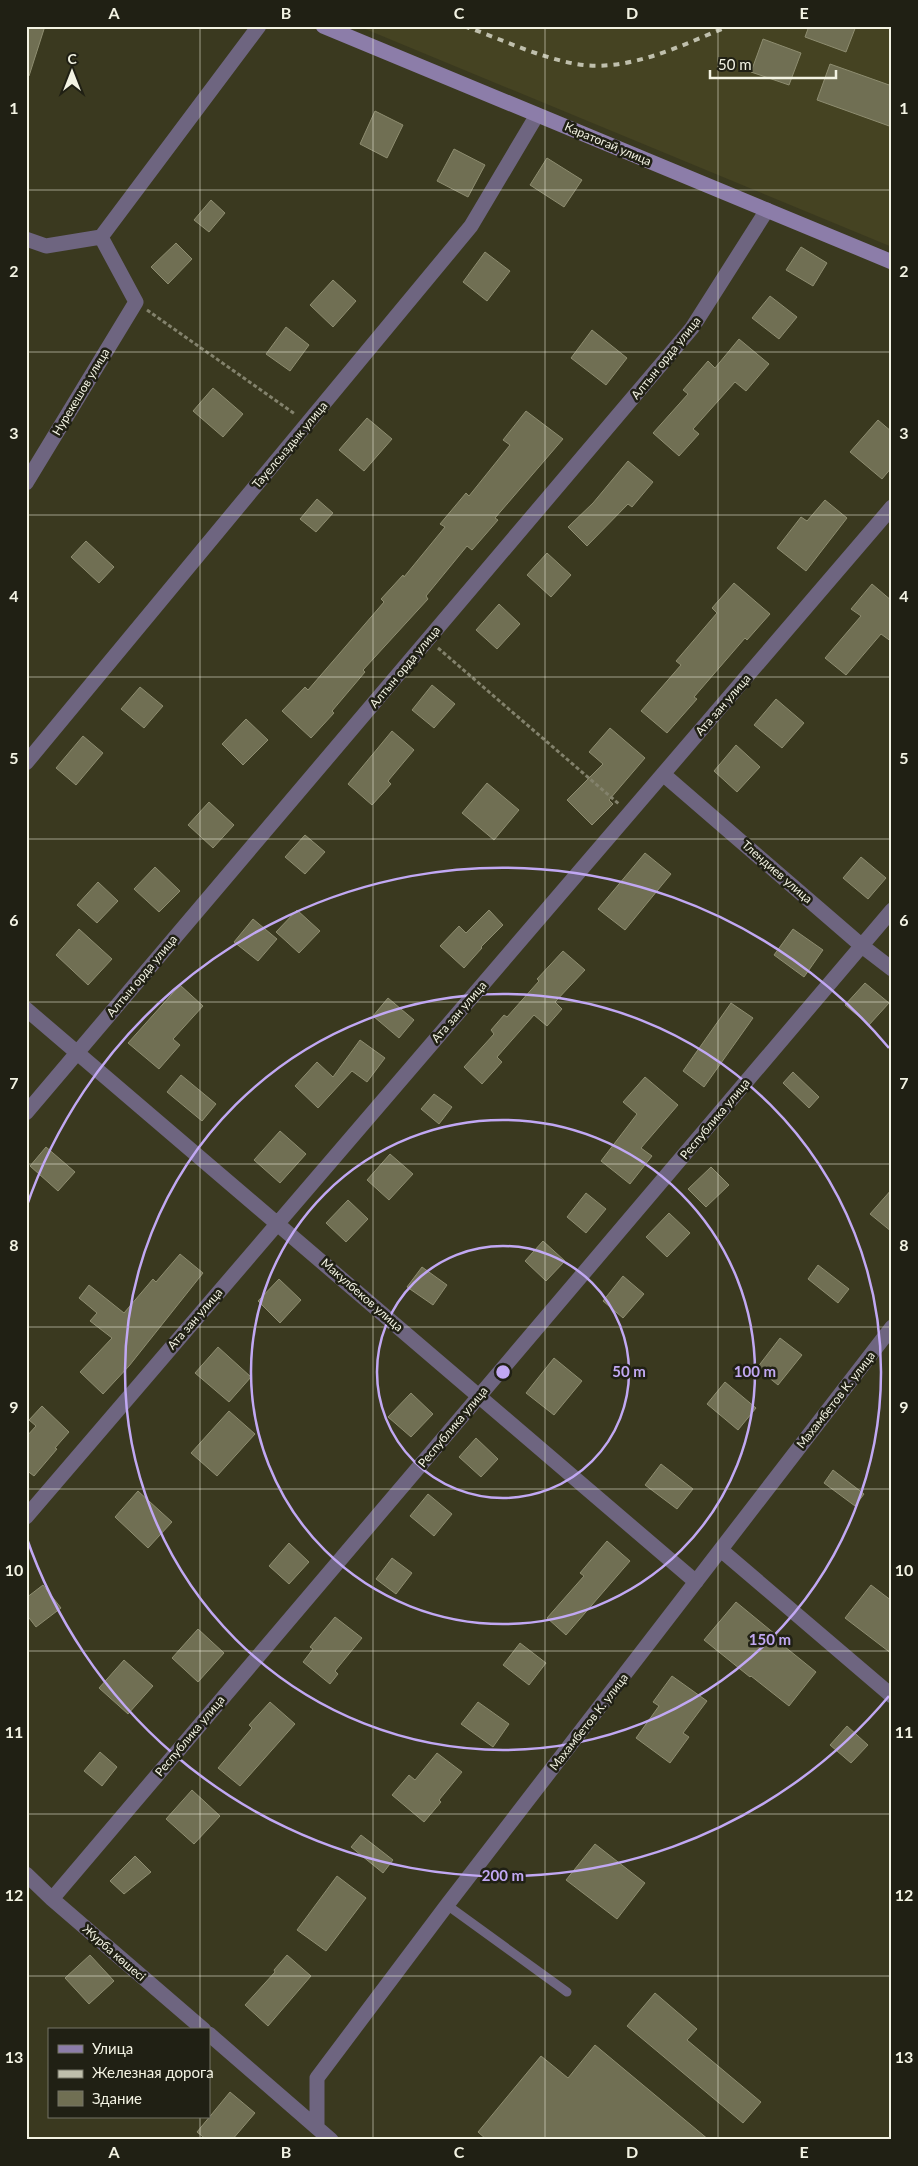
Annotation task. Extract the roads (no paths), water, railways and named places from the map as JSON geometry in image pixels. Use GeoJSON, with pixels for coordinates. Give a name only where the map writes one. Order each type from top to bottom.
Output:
{"type":"FeatureCollection","features":[{"type":"Feature","properties":{"kind":"street"},"geometry":{"type":"LineString","coordinates":[[26,239],[46,246],[100,237],[259,26]]}},
{"type":"Feature","properties":{"kind":"street","name":"Каратогай улица"},"geometry":{"type":"LineString","coordinates":[[324,26],[892,262]]}},
{"type":"Feature","properties":{"kind":"street","name":"Тауелсыздык улица"},"geometry":{"type":"LineString","coordinates":[[26,763],[471,226],[536,115]]}},
{"type":"Feature","properties":{"kind":"street","name":"Алтын орда улица"},"geometry":{"type":"LineString","coordinates":[[26,1113],[692,328],[767,210]]}},
{"type":"Feature","properties":{"kind":"street","name":"Нурекешов улица"},"geometry":{"type":"LineString","coordinates":[[26,483],[136,302],[100,237]]}},
{"type":"Feature","properties":{"kind":"street","name":"Ата зан улица"},"geometry":{"type":"LineString","coordinates":[[26,1517],[892,507]]}},
{"type":"Feature","properties":{"kind":"street","name":"Тлендиев улица"},"geometry":{"type":"LineString","coordinates":[[663,774],[862,946],[892,969]]}},
{"type":"Feature","properties":{"kind":"street","name":"Республика улица"},"geometry":{"type":"LineString","coordinates":[[52,1899],[892,910]]}},
{"type":"Feature","properties":{"kind":"street","name":"Макулбеков улица"},"geometry":{"type":"LineString","coordinates":[[26,1009],[696,1582]]}},
{"type":"Feature","properties":{"kind":"street","name":"Махамбетов К. улица"},"geometry":{"type":"LineString","coordinates":[[317,2127],[317,2078],[447,1906],[891,1331]]}},
{"type":"Feature","properties":{"kind":"street"},"geometry":{"type":"LineString","coordinates":[[721,1550],[892,1696]]}},
{"type":"Feature","properties":{"kind":"street","name":"Журба көшесі"},"geometry":{"type":"LineString","coordinates":[[26,1874],[52,1899],[202,2028]]}},
{"type":"Feature","properties":{"kind":"street"},"geometry":{"type":"LineString","coordinates":[[210,2035],[331,2140]]}},
{"type":"Feature","properties":{"kind":"lane"},"geometry":{"type":"LineString","coordinates":[[447,1906],[567,1992]]}},
{"type":"Feature","properties":{"kind":"railway"},"geometry":{"type":"LineString","coordinates":[[464,26],[548,57],[576,64],[596,66],[615,65],[654,56],[729,26]]}}]}
